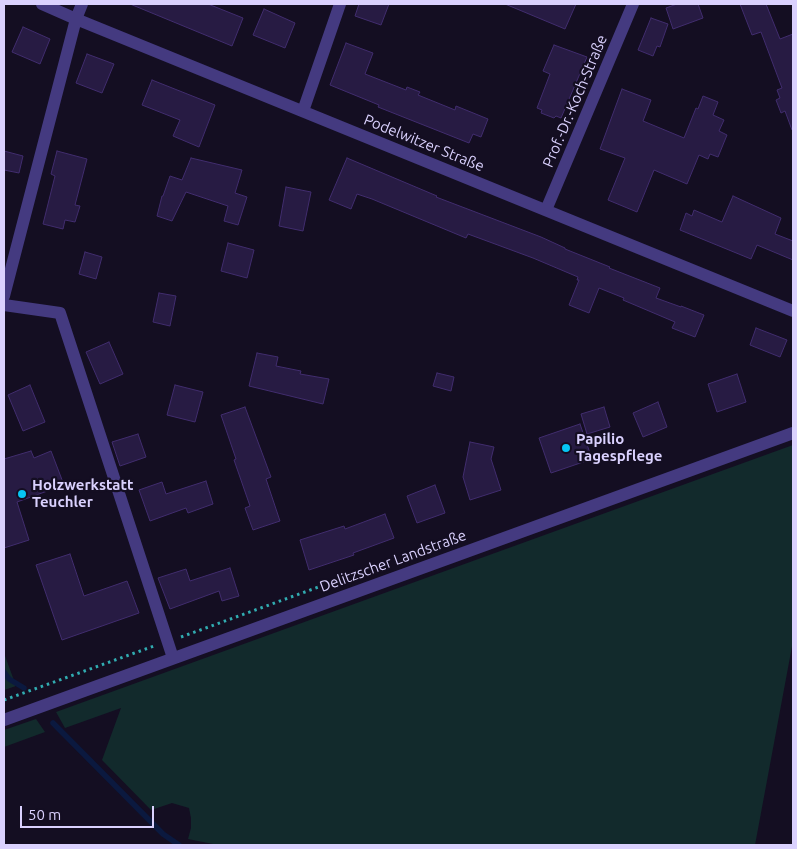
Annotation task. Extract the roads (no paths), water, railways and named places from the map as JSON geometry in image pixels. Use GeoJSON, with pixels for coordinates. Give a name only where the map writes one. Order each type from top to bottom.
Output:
{"type":"FeatureCollection","features":[{"type":"Feature","properties":{"kind":"street","name":"Podelwitzer Straße"},"geometry":{"type":"LineString","coordinates":[[42,4],[793,311]]}},
{"type":"Feature","properties":{"kind":"street"},"geometry":{"type":"LineString","coordinates":[[4,296],[76,19],[82,4]]}},
{"type":"Feature","properties":{"kind":"street"},"geometry":{"type":"LineString","coordinates":[[303,111],[340,4]]}},
{"type":"Feature","properties":{"kind":"street","name":"Prof.-Dr.-Koch-Straße"},"geometry":{"type":"LineString","coordinates":[[546,210],[633,4]]}},
{"type":"Feature","properties":{"kind":"street"},"geometry":{"type":"LineString","coordinates":[[4,305],[60,313],[173,658]]}},
{"type":"Feature","properties":{"kind":"street","name":"Delitzscher Landstraße"},"geometry":{"type":"LineString","coordinates":[[4,720],[793,434]]}},
{"type":"Feature","properties":{"kind":"waterway"},"geometry":{"type":"LineString","coordinates":[[4,672],[9,679],[24,688]]}},
{"type":"Feature","properties":{"kind":"waterway"},"geometry":{"type":"LineString","coordinates":[[53,723],[163,834],[179,845]]}},
{"type":"Feature","properties":{"kind":"place","name":"Papilio Tagespflege"},"geometry":{"type":"Point","coordinates":[566,448]}},
{"type":"Feature","properties":{"kind":"place","name":"Holzwerkstatt Teuchler"},"geometry":{"type":"Point","coordinates":[22,494]}}]}
